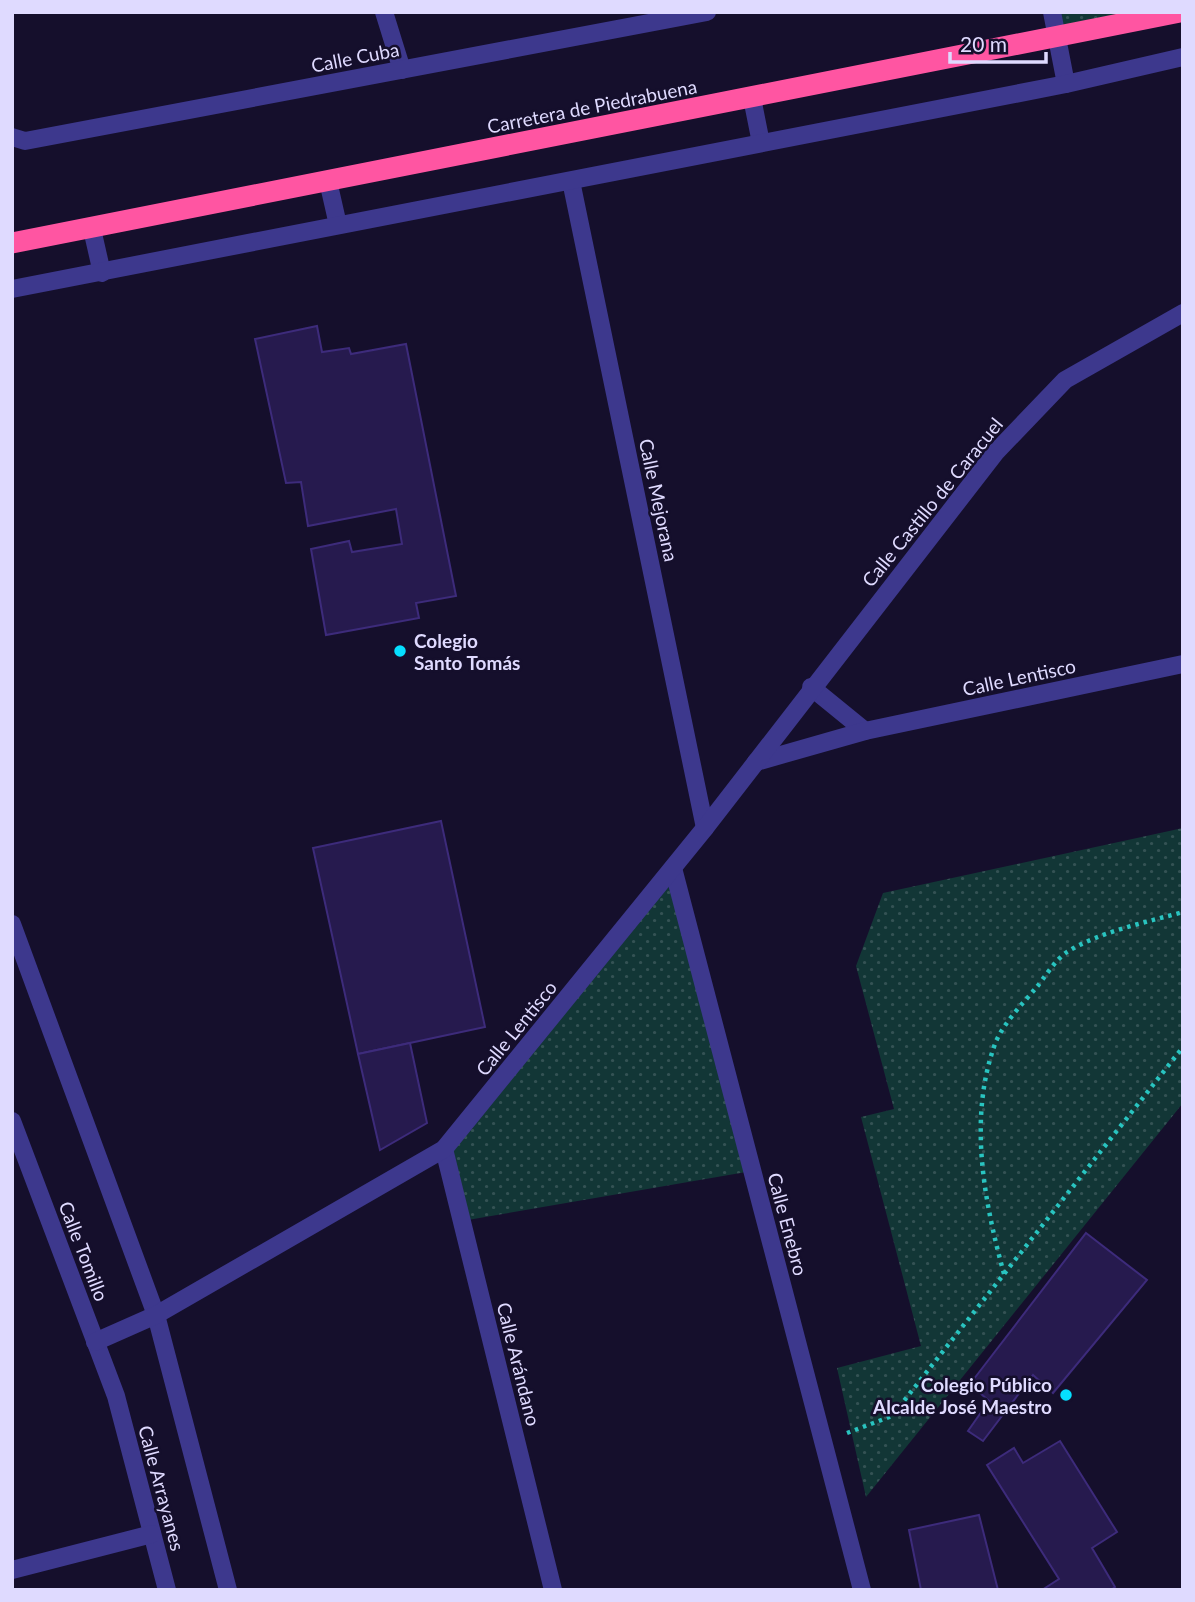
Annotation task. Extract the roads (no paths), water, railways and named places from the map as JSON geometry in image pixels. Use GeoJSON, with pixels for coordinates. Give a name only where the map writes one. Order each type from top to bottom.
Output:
{"type":"FeatureCollection","features":[{"type":"Feature","properties":{"kind":"highway","name":"Carretera de Piedrabuena"},"geometry":{"type":"LineString","coordinates":[[12,243],[1180,12]]}},
{"type":"Feature","properties":{"kind":"street"},"geometry":{"type":"LineString","coordinates":[[384,12],[401,70]]}},
{"type":"Feature","properties":{"kind":"street","name":"Calle Cuba"},"geometry":{"type":"LineString","coordinates":[[12,136],[25,141],[707,12]]}},
{"type":"Feature","properties":{"kind":"street"},"geometry":{"type":"LineString","coordinates":[[1052,12],[1066,84]]}},
{"type":"Feature","properties":{"kind":"street"},"geometry":{"type":"LineString","coordinates":[[12,289],[1066,84],[1183,57]]}},
{"type":"Feature","properties":{"kind":"street"},"geometry":{"type":"LineString","coordinates":[[752,97],[761,143]]}},
{"type":"Feature","properties":{"kind":"street"},"geometry":{"type":"LineString","coordinates":[[328,181],[338,225]]}},
{"type":"Feature","properties":{"kind":"street","name":"Calle Mejorana"},"geometry":{"type":"LineString","coordinates":[[571,181],[705,828]]}},
{"type":"Feature","properties":{"kind":"street"},"geometry":{"type":"LineString","coordinates":[[92,229],[102,273]]}},
{"type":"Feature","properties":{"kind":"street","name":"Calle Castillo de Caracuel"},"geometry":{"type":"LineString","coordinates":[[756,762],[811,687],[996,452],[1065,380],[1183,313]]}},
{"type":"Feature","properties":{"kind":"street","name":"Calle Lentisco"},"geometry":{"type":"LineString","coordinates":[[95,1342],[156,1315],[444,1149],[756,762],[865,731],[1183,664]]}},
{"type":"Feature","properties":{"kind":"street"},"geometry":{"type":"LineString","coordinates":[[811,687],[865,731]]}},
{"type":"Feature","properties":{"kind":"street","name":"Calle Enebro"},"geometry":{"type":"LineString","coordinates":[[673,868],[862,1590]]}},
{"type":"Feature","properties":{"kind":"street"},"geometry":{"type":"LineString","coordinates":[[12,924],[156,1315],[228,1590]]}},
{"type":"Feature","properties":{"kind":"street","name":"Calle Tomillo"},"geometry":{"type":"LineString","coordinates":[[12,1121],[116,1396]]}},
{"type":"Feature","properties":{"kind":"street","name":"Calle Arándano"},"geometry":{"type":"LineString","coordinates":[[444,1149],[553,1590]]}},
{"type":"Feature","properties":{"kind":"street","name":"Calle Arrayanes"},"geometry":{"type":"LineString","coordinates":[[116,1396],[167,1590]]}},
{"type":"Feature","properties":{"kind":"street"},"geometry":{"type":"LineString","coordinates":[[12,1570],[152,1534]]}},
{"type":"Feature","properties":{"kind":"place","name":"Colegio Santo Tomás"},"geometry":{"type":"Point","coordinates":[400,651]}},
{"type":"Feature","properties":{"kind":"place","name":"Colegio Público Alcalde José Maestro"},"geometry":{"type":"Point","coordinates":[1066,1395]}}]}
